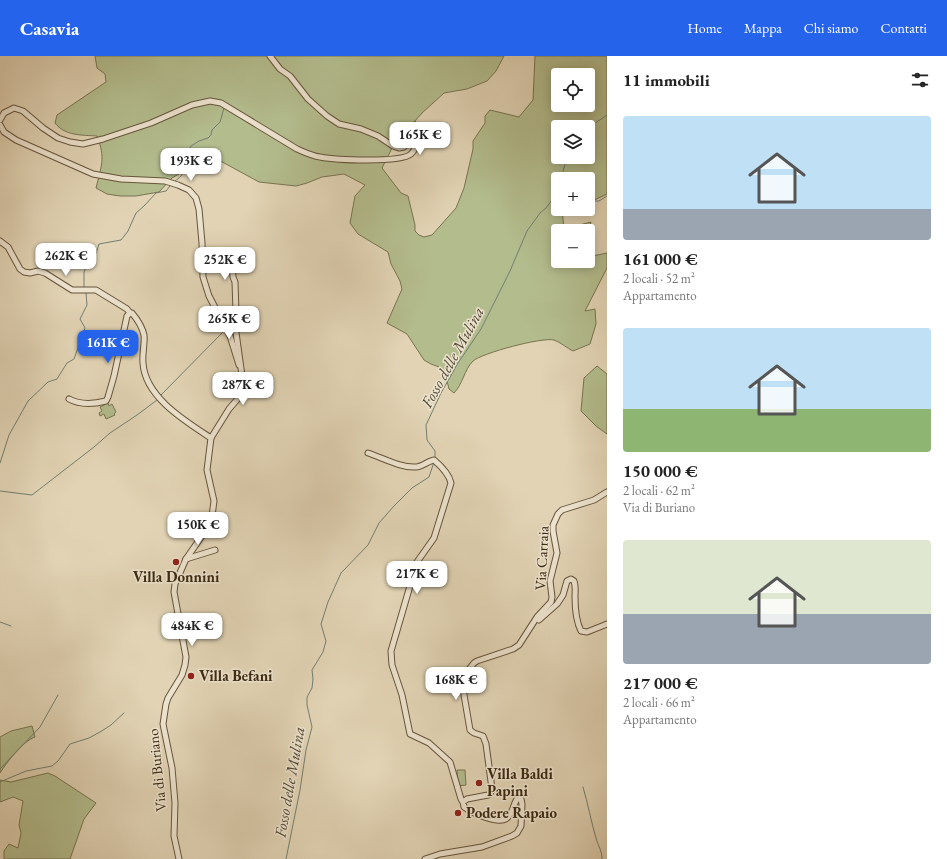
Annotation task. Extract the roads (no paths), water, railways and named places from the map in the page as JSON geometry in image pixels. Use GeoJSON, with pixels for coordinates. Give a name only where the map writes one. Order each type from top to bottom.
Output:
{"type":"FeatureCollection","features":[{"type":"Feature","properties":{"kind":"street"},"geometry":{"type":"LineString","coordinates":[[0,120],[4,113],[14,108],[23,111],[58,138],[83,144],[103,140],[151,123],[192,105],[210,101],[221,103],[297,149],[320,158],[371,160],[400,158],[411,155],[415,148],[417,138],[415,125],[404,147],[399,148],[372,133],[339,124],[323,113],[308,99],[290,76],[280,69],[270,56]]}},
{"type":"Feature","properties":{"kind":"street"},"geometry":{"type":"LineString","coordinates":[[0,125],[4,132],[16,140],[93,174],[121,179],[166,181],[189,190],[196,198],[199,209],[203,277],[209,296],[230,336],[237,362],[241,370]]}},
{"type":"Feature","properties":{"kind":"street"},"geometry":{"type":"LineString","coordinates":[[0,241],[8,248],[24,272],[30,273],[38,271],[45,273],[72,290],[96,290],[132,313],[139,322],[144,335],[142,364],[145,378],[165,404],[180,418],[211,438]]}},
{"type":"Feature","properties":{"kind":"street"},"geometry":{"type":"LineString","coordinates":[[236,251],[232,265],[233,278],[236,282],[236,312],[234,318],[241,370]]}},
{"type":"Feature","properties":{"kind":"street"},"geometry":{"type":"LineString","coordinates":[[69,399],[73,401],[90,403],[106,401],[114,376],[126,322],[130,313]]}},
{"type":"Feature","properties":{"kind":"street","name":"Via di Buriano"},"geometry":{"type":"LineString","coordinates":[[179,859],[174,836],[175,803],[172,768],[163,724],[168,698],[178,682],[185,665],[186,657],[174,592],[175,584],[186,558],[211,522],[213,511],[213,492],[207,470],[211,438],[229,409],[242,394],[243,383],[241,370]]}},
{"type":"Feature","properties":{"kind":"street"},"geometry":{"type":"LineString","coordinates":[[368,453],[396,463],[417,467],[434,460],[442,468],[450,479],[451,483],[434,538],[417,562],[392,651],[392,665],[402,695],[410,734],[429,743],[450,762],[461,799],[464,807],[468,810],[499,821],[509,817],[517,799],[521,799],[522,804],[522,821],[519,830],[512,836],[482,847],[440,854],[425,859]]}},
{"type":"Feature","properties":{"kind":"street","name":"Via Carraia"},"geometry":{"type":"LineString","coordinates":[[463,802],[467,799],[490,794],[492,789],[486,744],[483,736],[470,730],[462,683],[466,674],[474,663],[513,649],[519,645],[537,617],[551,602],[552,597],[550,581],[557,553],[553,525],[558,514],[562,510],[594,500],[607,492]]}},
{"type":"Feature","properties":{"kind":"street"},"geometry":{"type":"LineString","coordinates":[[186,558],[215,550]]}},
{"type":"Feature","properties":{"kind":"street"},"geometry":{"type":"LineString","coordinates":[[531,628],[541,617],[557,604],[563,595],[567,581],[571,579],[575,584],[578,625],[581,631],[587,632],[607,624]]}},
{"type":"Feature","properties":{"kind":"waterway"},"geometry":{"type":"LineString","coordinates":[[175,181],[185,170],[186,164],[184,157],[191,146],[211,135],[212,130],[220,122],[224,108]]}},
{"type":"Feature","properties":{"kind":"waterway","name":"Fosso delle Mulina"},"geometry":{"type":"LineString","coordinates":[[595,123],[607,115]]}},
{"type":"Feature","properties":{"kind":"waterway","name":"Fosso delle Mulina"},"geometry":{"type":"LineString","coordinates":[[563,172],[565,164]]}},
{"type":"Feature","properties":{"kind":"waterway"},"geometry":{"type":"LineString","coordinates":[[84,287],[84,272],[88,262],[96,254],[99,244],[121,240],[128,231],[136,213],[156,193],[166,191],[170,186]]}},
{"type":"Feature","properties":{"kind":"waterway"},"geometry":{"type":"LineString","coordinates":[[595,201],[599,201],[607,196]]}},
{"type":"Feature","properties":{"kind":"waterway","name":"Fosso delle Mulina"},"geometry":{"type":"LineString","coordinates":[[435,459],[435,451],[427,440],[426,425],[441,393],[458,363],[481,329],[510,271],[527,231],[540,213],[551,201]]}},
{"type":"Feature","properties":{"kind":"waterway"},"geometry":{"type":"LineString","coordinates":[[0,463],[9,435],[28,401],[48,382],[57,379],[67,363],[74,359],[85,328],[80,319],[87,305],[86,293]]}},
{"type":"Feature","properties":{"kind":"waterway"},"geometry":{"type":"LineString","coordinates":[[160,396],[224,331]]}},
{"type":"Feature","properties":{"kind":"waterway"},"geometry":{"type":"LineString","coordinates":[[0,491],[32,495],[110,433],[157,400]]}},
{"type":"Feature","properties":{"kind":"waterway","name":"Fosso delle Mulina"},"geometry":{"type":"LineString","coordinates":[[286,859],[300,790],[306,750],[312,727],[307,705],[307,697],[312,688],[312,670],[323,652],[326,641],[321,624],[328,602],[341,573],[368,545],[379,523],[394,506],[412,488],[429,477],[434,462]]}},
{"type":"Feature","properties":{"kind":"waterway"},"geometry":{"type":"LineString","coordinates":[[0,622],[11,626]]}},
{"type":"Feature","properties":{"kind":"waterway"},"geometry":{"type":"LineString","coordinates":[[0,769],[40,727],[58,695]]}},
{"type":"Feature","properties":{"kind":"waterway"},"geometry":{"type":"LineString","coordinates":[[0,782],[26,771],[52,766],[58,761],[70,744],[89,738],[100,732],[111,725],[124,713]]}},
{"type":"Feature","properties":{"kind":"waterway"},"geometry":{"type":"LineString","coordinates":[[583,787],[602,859]]}},
{"type":"Feature","properties":{"kind":"place","name":"Villa Donnini"},"geometry":{"type":"Point","coordinates":[176,562]}},
{"type":"Feature","properties":{"kind":"place","name":"Villa Befani"},"geometry":{"type":"Point","coordinates":[191,676]}},
{"type":"Feature","properties":{"kind":"place","name":"Villa Baldi Papini"},"geometry":{"type":"Point","coordinates":[479,783]}},
{"type":"Feature","properties":{"kind":"place","name":"Podere Rapaio"},"geometry":{"type":"Point","coordinates":[458,813]}}]}
